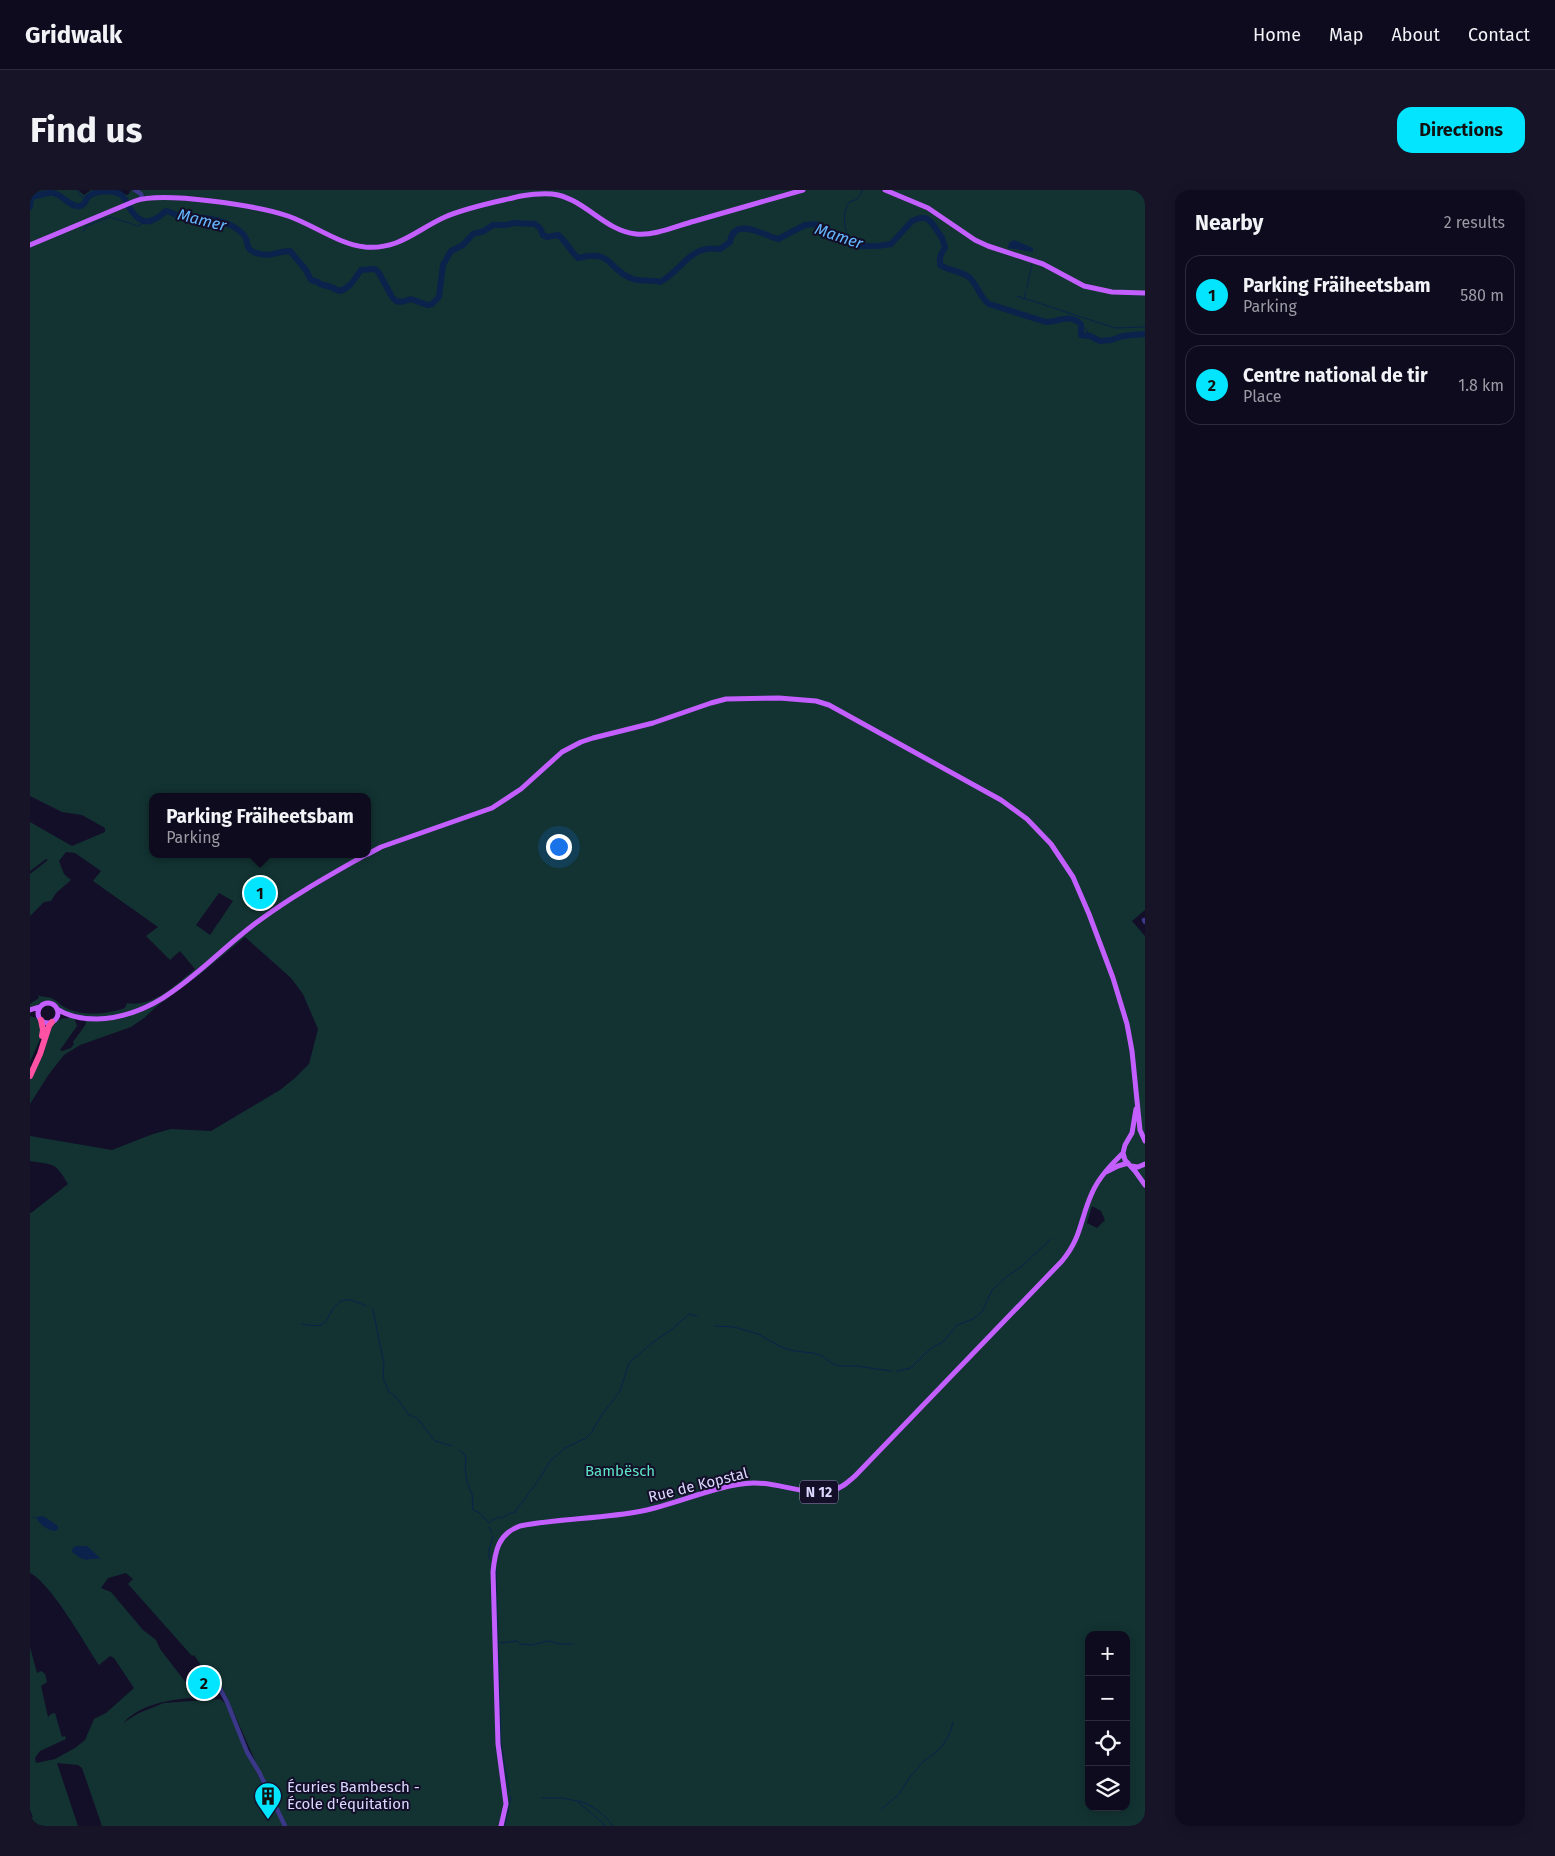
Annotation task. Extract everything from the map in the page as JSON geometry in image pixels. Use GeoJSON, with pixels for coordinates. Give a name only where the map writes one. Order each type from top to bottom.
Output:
{"type":"FeatureCollection","features":[{"type":"Feature","properties":{"kind":"highway"},"geometry":{"type":"LineString","coordinates":[[30,1068],[43,1030],[40,1018]]}},
{"type":"Feature","properties":{"kind":"highway"},"geometry":{"type":"LineString","coordinates":[[30,1076],[40,1054],[49,1026],[54,1020]]}},
{"type":"Feature","properties":{"kind":"main road"},"geometry":{"type":"LineString","coordinates":[[30,246],[142,198],[182,199],[263,210],[288,216],[352,244],[376,248],[407,239],[452,214],[535,194],[560,196],[570,200],[607,223],[635,234],[662,230],[804,190]]}},
{"type":"Feature","properties":{"kind":"main road"},"geometry":{"type":"LineString","coordinates":[[885,190],[928,208],[975,240],[1043,264],[1084,286],[1112,292],[1145,293]]}},
{"type":"Feature","properties":{"kind":"main road"},"geometry":{"type":"LineString","coordinates":[[371,852],[492,808],[521,789],[562,752],[581,742],[652,723],[726,699],[779,698],[816,701],[829,705],[1001,800],[1027,819],[1066,865],[1080,893],[1113,978],[1127,1024],[1132,1050],[1140,1130],[1145,1141]]}},
{"type":"Feature","properties":{"kind":"main road"},"geometry":{"type":"LineString","coordinates":[[30,1014],[46,1023],[74,1017],[108,1018],[132,1013],[156,1003],[201,970],[259,920],[360,858]]}},
{"type":"Feature","properties":{"kind":"main road"},"geometry":{"type":"LineString","coordinates":[[30,1010],[47,1003],[53,1004],[57,1009],[74,1017]]}},
{"type":"Feature","properties":{"kind":"main road"},"geometry":{"type":"LineString","coordinates":[[39,1007],[40,1018]]}},
{"type":"Feature","properties":{"kind":"main road"},"geometry":{"type":"LineString","coordinates":[[54,1020],[58,1014],[57,1009]]}},
{"type":"Feature","properties":{"kind":"main road","name":"Rue de Kopstal"},"geometry":{"type":"LineString","coordinates":[[501,1826],[506,1804],[498,1744],[493,1572],[495,1554],[503,1536],[513,1528],[520,1526],[631,1513],[744,1484],[772,1484],[824,1492],[844,1485],[855,1476],[1062,1261],[1077,1239],[1092,1193],[1128,1142],[1132,1133],[1137,1102]]}},
{"type":"Feature","properties":{"kind":"main road"},"geometry":{"type":"LineString","coordinates":[[1128,1142],[1134,1139],[1145,1141]]}},
{"type":"Feature","properties":{"kind":"main road"},"geometry":{"type":"LineString","coordinates":[[1122,1153],[1145,1185]]}},
{"type":"Feature","properties":{"kind":"main road"},"geometry":{"type":"LineString","coordinates":[[1104,1174],[1118,1166],[1130,1165],[1138,1167],[1145,1165]]}},
{"type":"Feature","properties":{"kind":"street"},"geometry":{"type":"LineString","coordinates":[[135,190],[141,194],[142,198]]}},
{"type":"Feature","properties":{"kind":"street"},"geometry":{"type":"LineString","coordinates":[[206,1667],[227,1702],[247,1752],[259,1772],[285,1826]]}},
{"type":"Feature","properties":{"kind":"green space","name":"Bambësch"},"geometry":{"type":"Polygon","coordinates":[[[30,190],[78,190],[84,195],[91,190],[107,190],[128,195],[131,190],[1145,190],[1145,910],[1132,921],[1145,936],[1145,1826],[102,1826],[82,1768],[78,1765],[57,1763],[78,1826],[30,1826],[30,1818],[33,1817],[30,1810],[30,1647],[37,1673],[41,1671],[45,1674],[47,1682],[41,1686],[48,1717],[55,1713],[62,1737],[65,1736],[66,1739],[40,1751],[35,1758],[36,1763],[55,1759],[75,1748],[85,1740],[94,1719],[106,1713],[134,1688],[114,1658],[110,1656],[99,1665],[77,1629],[48,1589],[30,1573],[30,1212],[68,1184],[54,1166],[30,1161],[30,1136],[112,1150],[171,1129],[211,1131],[280,1090],[295,1078],[309,1064],[318,1029],[303,994],[291,978],[245,937],[131,1027],[80,1045],[64,1055],[30,1104],[30,1080],[43,1055],[52,1024],[61,1019],[73,1017],[49,1001],[42,1002],[30,1009],[30,1004],[39,998],[38,995],[51,998],[64,1007],[80,1013],[96,1014],[111,1012],[125,1008],[127,1003],[137,1004],[146,1002],[164,994],[195,969],[180,951],[170,960],[146,936],[158,927],[93,881],[101,871],[75,853],[66,852],[59,861],[64,874],[71,880],[56,893],[51,901],[44,902],[30,916],[30,874],[48,860],[46,859],[30,871],[30,822],[72,846],[105,832],[105,828],[82,815],[62,812],[30,796],[30,190]],[[265,878],[244,898],[252,903],[257,903],[261,897],[265,900],[276,886],[274,884],[271,887],[265,878]],[[219,893],[196,925],[210,935],[233,901],[219,893]],[[74,1017],[77,1026],[60,1050],[62,1051],[71,1048],[86,1024],[85,1019],[74,1017]],[[1092,1206],[1087,1223],[1097,1228],[1105,1220],[1101,1211],[1092,1206]],[[126,1573],[108,1578],[101,1588],[111,1592],[143,1630],[156,1640],[160,1649],[197,1697],[212,1687],[212,1696],[177,1700],[153,1705],[132,1715],[123,1723],[139,1713],[164,1703],[220,1699],[225,1703],[266,1793],[269,1792],[226,1695],[207,1666],[203,1668],[194,1655],[192,1656],[128,1584],[133,1579],[126,1573]]]}},
{"type":"Feature","properties":{"kind":"green space"},"geometry":{"type":"Polygon","coordinates":[[[30,1016],[36,1018],[41,1024],[40,1039],[30,1062],[30,1016]]]}},
{"type":"Feature","properties":{"kind":"water"},"geometry":{"type":"Polygon","coordinates":[[[1014,240],[1033,248],[1033,252],[1008,248],[1009,243],[1014,240]]]}},
{"type":"Feature","properties":{"kind":"water"},"geometry":{"type":"Polygon","coordinates":[[[39,1516],[45,1517],[58,1526],[58,1529],[55,1531],[44,1527],[38,1521],[37,1518],[39,1516]]]}},
{"type":"Feature","properties":{"kind":"water"},"geometry":{"type":"Polygon","coordinates":[[[76,1546],[87,1546],[101,1559],[87,1560],[81,1558],[72,1552],[76,1546]]]}},
{"type":"Feature","properties":{"kind":"waterway","name":"Mamer"},"geometry":{"type":"LineString","coordinates":[[76,190],[82,197],[87,198]]}},
{"type":"Feature","properties":{"kind":"waterway"},"geometry":{"type":"LineString","coordinates":[[848,240],[844,221],[845,212],[849,202],[858,198],[862,190]]}},
{"type":"Feature","properties":{"kind":"waterway","name":"Mamer"},"geometry":{"type":"LineString","coordinates":[[30,207],[31,199],[34,196],[48,193],[56,194],[76,206],[83,205],[87,198],[94,193],[107,191],[116,193],[125,199],[135,215],[143,221],[157,218],[166,211],[180,216],[220,221],[242,233],[246,238],[249,249],[256,253],[270,255],[290,251],[306,270],[311,280],[320,284],[339,291],[343,290],[349,286],[361,270],[375,269],[396,301],[401,302],[411,299],[427,305],[432,304],[439,297],[443,265],[451,251],[463,245],[473,234],[484,231],[493,225],[535,224],[540,228],[543,235],[547,237],[558,235],[578,258],[598,256],[604,258],[618,271],[633,279],[660,282],[693,254],[709,249],[720,249],[730,242],[737,230],[744,228],[778,239],[805,225],[815,224],[861,246],[877,246],[891,244],[912,221],[926,218],[932,223],[942,238],[945,247],[940,257],[940,265],[970,278],[983,299],[989,304],[1046,322],[1072,319],[1081,324],[1081,335],[1090,336],[1100,341],[1145,334]]}},
{"type":"Feature","properties":{"kind":"waterway"},"geometry":{"type":"LineString","coordinates":[[83,232],[86,226],[110,217],[138,226],[145,222]]}},
{"type":"Feature","properties":{"kind":"waterway"},"geometry":{"type":"LineString","coordinates":[[1027,287],[1032,264]]}},
{"type":"Feature","properties":{"kind":"waterway"},"geometry":{"type":"LineString","coordinates":[[1024,299],[1026,290]]}},
{"type":"Feature","properties":{"kind":"waterway"},"geometry":{"type":"LineString","coordinates":[[1017,296],[1115,328],[1145,327]]}},
{"type":"Feature","properties":{"kind":"waterway"},"geometry":{"type":"LineString","coordinates":[[1081,324],[1090,336]]}},
{"type":"Feature","properties":{"kind":"waterway"},"geometry":{"type":"LineString","coordinates":[[897,1371],[911,1368],[929,1350],[944,1341],[957,1325],[973,1319],[982,1312],[992,1290],[1021,1267],[1051,1239]]}},
{"type":"Feature","properties":{"kind":"waterway"},"geometry":{"type":"LineString","coordinates":[[302,1324],[316,1326],[323,1324],[341,1301],[350,1300],[366,1306]]}},
{"type":"Feature","properties":{"kind":"waterway"},"geometry":{"type":"LineString","coordinates":[[373,1310],[384,1364],[383,1378],[389,1392],[397,1398],[409,1415],[417,1418],[435,1441],[452,1446]]}},
{"type":"Feature","properties":{"kind":"waterway"},"geometry":{"type":"LineString","coordinates":[[502,1518],[510,1513],[514,1513],[538,1481],[550,1461],[565,1448],[586,1438],[591,1433],[620,1391],[629,1363],[689,1314],[697,1316]]}},
{"type":"Feature","properties":{"kind":"waterway"},"geometry":{"type":"LineString","coordinates":[[715,1326],[734,1327],[758,1334],[781,1347],[794,1351],[813,1353],[840,1366],[857,1366],[891,1371]]}},
{"type":"Feature","properties":{"kind":"waterway"},"geometry":{"type":"LineString","coordinates":[[459,1450],[466,1458],[465,1468],[467,1482],[472,1494],[473,1510],[480,1513],[489,1523],[500,1517]]}},
{"type":"Feature","properties":{"kind":"waterway"},"geometry":{"type":"LineString","coordinates":[[33,1517],[37,1518]]}},
{"type":"Feature","properties":{"kind":"waterway"},"geometry":{"type":"LineString","coordinates":[[489,1527],[492,1533]]}},
{"type":"Feature","properties":{"kind":"waterway"},"geometry":{"type":"LineString","coordinates":[[489,1559],[489,1549],[493,1536]]}},
{"type":"Feature","properties":{"kind":"waterway"},"geometry":{"type":"LineString","coordinates":[[496,1569],[501,1744],[509,1791]]}},
{"type":"Feature","properties":{"kind":"waterway"},"geometry":{"type":"LineString","coordinates":[[498,1642],[517,1641],[520,1644],[531,1645],[549,1641],[560,1644],[574,1644]]}},
{"type":"Feature","properties":{"kind":"waterway"},"geometry":{"type":"LineString","coordinates":[[882,1809],[899,1794],[923,1762],[941,1748],[950,1733],[953,1722]]}},
{"type":"Feature","properties":{"kind":"waterway"},"geometry":{"type":"LineString","coordinates":[[505,1826],[511,1797]]}},
{"type":"Feature","properties":{"kind":"waterway"},"geometry":{"type":"LineString","coordinates":[[542,1798],[562,1798],[577,1801],[606,1826]]}},
{"type":"Feature","properties":{"kind":"waterway"},"geometry":{"type":"LineString","coordinates":[[578,1801],[598,1810],[613,1826]]}},
{"type":"Feature","properties":{"kind":"place","name":"Parking Fräiheetsbam"},"geometry":{"type":"Point","coordinates":[260,893]}},
{"type":"Feature","properties":{"kind":"place","name":"Centre national de tir"},"geometry":{"type":"Point","coordinates":[204,1683]}},
{"type":"Feature","properties":{"kind":"place","name":"Écuries Bambesch - École d'équitation"},"geometry":{"type":"Point","coordinates":[268,1820]}}]}
